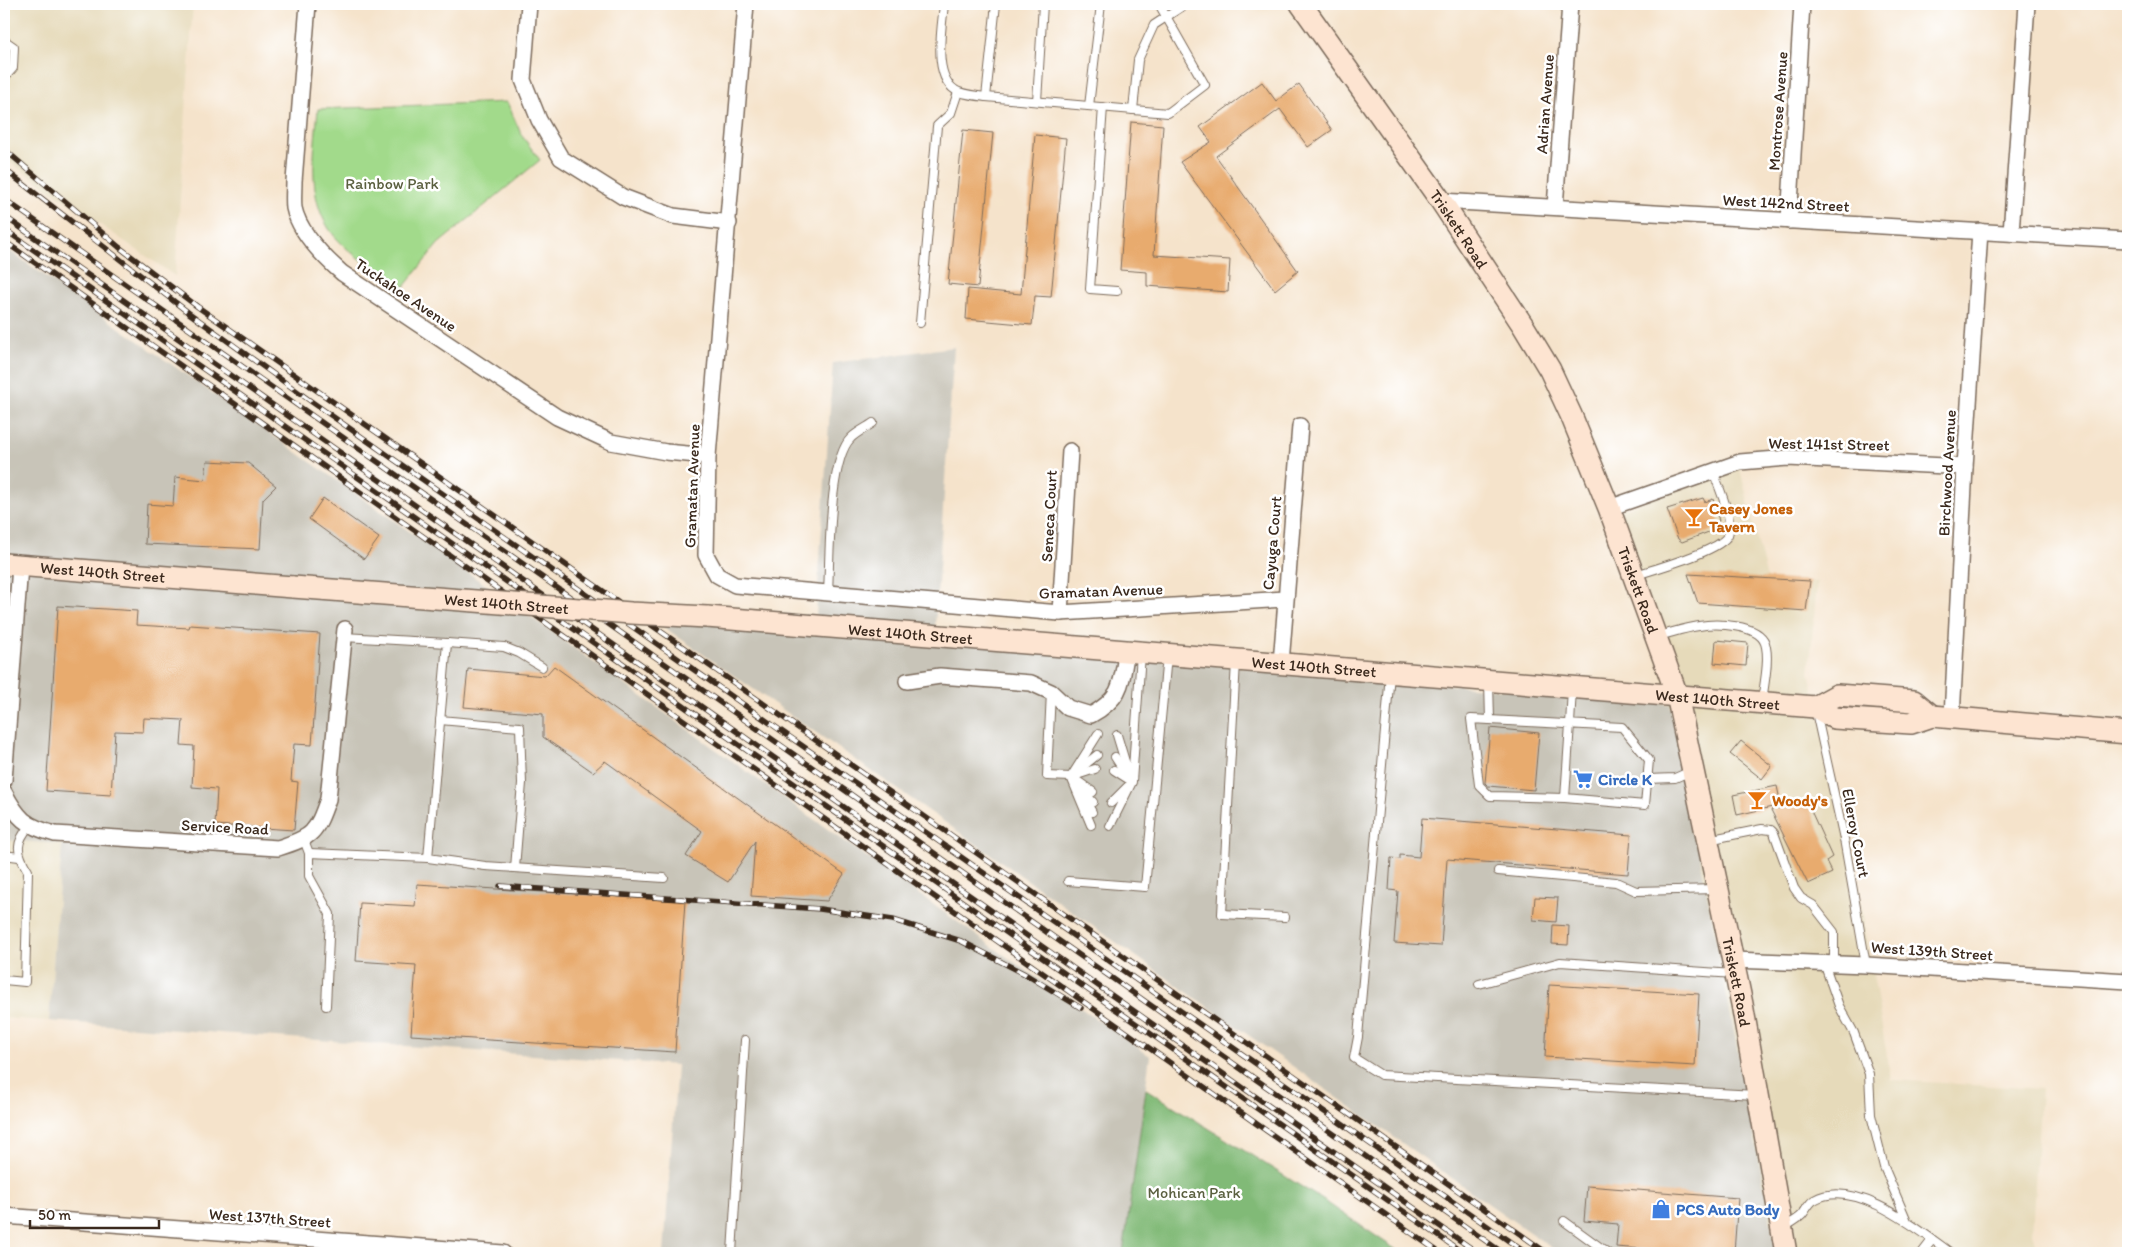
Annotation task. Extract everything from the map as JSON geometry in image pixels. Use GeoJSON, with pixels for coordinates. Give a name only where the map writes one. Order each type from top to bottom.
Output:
{"type":"FeatureCollection","features":[{"type":"Feature","properties":{"kind":"main road","name":"Triskett Road"},"geometry":{"type":"LineString","coordinates":[[1303,5],[1487,268],[1550,370],[1571,415],[1609,508],[1677,695],[1734,967],[1786,1253]]}},
{"type":"Feature","properties":{"kind":"main road","name":"West 140th Street"},"geometry":{"type":"LineString","coordinates":[[12,565],[631,613],[707,617],[1815,707]]}},
{"type":"Feature","properties":{"kind":"main road"},"geometry":{"type":"LineString","coordinates":[[1815,707],[1837,695],[1866,697],[1914,701],[1942,717],[2128,733]]}},
{"type":"Feature","properties":{"kind":"street","name":"Tuckahoe Avenue"},"geometry":{"type":"LineString","coordinates":[[308,4],[294,181],[294,208],[299,221],[322,256],[342,274],[556,417],[611,442],[666,452],[708,456]]}},
{"type":"Feature","properties":{"kind":"street"},"geometry":{"type":"LineString","coordinates":[[529,4],[524,80],[539,120],[561,158],[623,197],[673,216],[729,223]]}},
{"type":"Feature","properties":{"kind":"street","name":"Gramatan Avenue"},"geometry":{"type":"LineString","coordinates":[[746,4],[708,456],[706,555],[717,575],[735,586],[1060,614],[1285,599]]}},
{"type":"Feature","properties":{"kind":"street","name":"Adrian Avenue"},"geometry":{"type":"LineString","coordinates":[[1555,207],[1570,4]]}},
{"type":"Feature","properties":{"kind":"street","name":"Montrose Avenue"},"geometry":{"type":"LineString","coordinates":[[1788,221],[1802,4]]}},
{"type":"Feature","properties":{"kind":"street"},"geometry":{"type":"LineString","coordinates":[[2011,233],[2027,4]]}},
{"type":"Feature","properties":{"kind":"street","name":"West 142nd Street"},"geometry":{"type":"LineString","coordinates":[[1441,201],[2128,240]]}},
{"type":"Feature","properties":{"kind":"street","name":"Birchwood Avenue"},"geometry":{"type":"LineString","coordinates":[[1942,717],[1965,467],[1980,231]]}},
{"type":"Feature","properties":{"kind":"street","name":"Cayuga Court"},"geometry":{"type":"LineString","coordinates":[[1281,663],[1300,426]]}},
{"type":"Feature","properties":{"kind":"street","name":"Seneca Court"},"geometry":{"type":"LineString","coordinates":[[1060,614],[1070,451]]}},
{"type":"Feature","properties":{"kind":"street","name":"West 141st Street"},"geometry":{"type":"LineString","coordinates":[[1609,508],[1740,462],[1788,458],[1965,467]]}},
{"type":"Feature","properties":{"kind":"street"},"geometry":{"type":"LineString","coordinates":[[4,780],[12,565]]}},
{"type":"Feature","properties":{"kind":"street"},"geometry":{"type":"LineString","coordinates":[[307,846],[320,823],[328,799],[344,633]]}},
{"type":"Feature","properties":{"kind":"street"},"geometry":{"type":"LineString","coordinates":[[907,681],[940,676],[1031,683],[1051,692],[1068,708],[1091,715],[1105,707],[1120,690],[1134,651]]}},
{"type":"Feature","properties":{"kind":"street","name":"Service Road"},"geometry":{"type":"LineString","coordinates":[[4,792],[13,810],[33,828],[55,834],[278,848],[307,846]]}},
{"type":"Feature","properties":{"kind":"street","name":"West 139th Street"},"geometry":{"type":"LineString","coordinates":[[1734,967],[1829,963],[1866,964],[2128,981]]}},
{"type":"Feature","properties":{"kind":"street","name":"West 137th Street"},"geometry":{"type":"LineString","coordinates":[[4,1216],[503,1253]]}},
{"type":"Feature","properties":{"kind":"lane"},"geometry":{"type":"LineString","coordinates":[[944,4],[940,61],[944,78],[958,92],[986,97],[1168,112],[1205,85],[1159,4]]}},
{"type":"Feature","properties":{"kind":"lane"},"geometry":{"type":"LineString","coordinates":[[986,97],[996,4]]}},
{"type":"Feature","properties":{"kind":"lane"},"geometry":{"type":"LineString","coordinates":[[1037,101],[1043,4]]}},
{"type":"Feature","properties":{"kind":"lane"},"geometry":{"type":"LineString","coordinates":[[1090,106],[1102,4]]}},
{"type":"Feature","properties":{"kind":"lane"},"geometry":{"type":"LineString","coordinates":[[1133,110],[1138,60],[1154,25],[1186,4]]}},
{"type":"Feature","properties":{"kind":"lane"},"geometry":{"type":"LineString","coordinates":[[4,40],[14,47],[14,68],[4,78]]}},
{"type":"Feature","properties":{"kind":"lane"},"geometry":{"type":"LineString","coordinates":[[920,323],[937,126],[951,113],[958,92]]}},
{"type":"Feature","properties":{"kind":"lane"},"geometry":{"type":"LineString","coordinates":[[1103,107],[1090,290],[1117,291]]}},
{"type":"Feature","properties":{"kind":"lane"},"geometry":{"type":"LineString","coordinates":[[828,593],[836,473],[842,453],[850,438],[873,423]]}},
{"type":"Feature","properties":{"kind":"lane"},"geometry":{"type":"LineString","coordinates":[[1634,575],[1699,554],[1724,541],[1728,535],[1729,526],[1723,498],[1713,471]]}},
{"type":"Feature","properties":{"kind":"lane"},"geometry":{"type":"LineString","coordinates":[[1656,637],[1698,626],[1716,624],[1754,630],[1762,635],[1766,645],[1766,667],[1762,703]]}},
{"type":"Feature","properties":{"kind":"lane"},"geometry":{"type":"LineString","coordinates":[[344,633],[504,647],[542,666]]}},
{"type":"Feature","properties":{"kind":"lane"},"geometry":{"type":"LineString","coordinates":[[428,858],[447,643]]}},
{"type":"Feature","properties":{"kind":"lane"},"geometry":{"type":"LineString","coordinates":[[1110,826],[1132,782],[1134,651]]}},
{"type":"Feature","properties":{"kind":"lane"},"geometry":{"type":"LineString","coordinates":[[1068,881],[1145,887],[1167,654]]}},
{"type":"Feature","properties":{"kind":"lane"},"geometry":{"type":"LineString","coordinates":[[1236,660],[1222,914],[1285,917]]}},
{"type":"Feature","properties":{"kind":"lane"},"geometry":{"type":"LineString","coordinates":[[1390,672],[1358,1036],[1354,1058],[1380,1075],[1758,1095]]}},
{"type":"Feature","properties":{"kind":"lane"},"geometry":{"type":"LineString","coordinates":[[1488,680],[1490,720]]}},
{"type":"Feature","properties":{"kind":"lane"},"geometry":{"type":"LineString","coordinates":[[1565,798],[1572,687]]}},
{"type":"Feature","properties":{"kind":"lane"},"geometry":{"type":"LineString","coordinates":[[1051,692],[1047,776],[1070,777],[1095,769]]}},
{"type":"Feature","properties":{"kind":"lane","name":"Elleroy Court"},"geometry":{"type":"LineString","coordinates":[[1815,707],[1844,839],[1866,964]]}},
{"type":"Feature","properties":{"kind":"lane"},"geometry":{"type":"LineString","coordinates":[[1471,719],[1570,724],[1622,727],[1649,760],[1645,805],[1565,798],[1490,796],[1479,785],[1471,719]]}},
{"type":"Feature","properties":{"kind":"lane"},"geometry":{"type":"LineString","coordinates":[[440,720],[520,727],[522,784],[515,868]]}},
{"type":"Feature","properties":{"kind":"lane"},"geometry":{"type":"LineString","coordinates":[[1070,777],[1098,734]]}},
{"type":"Feature","properties":{"kind":"lane"},"geometry":{"type":"LineString","coordinates":[[1117,735],[1132,782]]}},
{"type":"Feature","properties":{"kind":"lane"},"geometry":{"type":"LineString","coordinates":[[1070,777],[1096,743]]}},
{"type":"Feature","properties":{"kind":"lane"},"geometry":{"type":"LineString","coordinates":[[1116,744],[1132,782]]}},
{"type":"Feature","properties":{"kind":"lane"},"geometry":{"type":"LineString","coordinates":[[1070,777],[1096,755]]}},
{"type":"Feature","properties":{"kind":"lane"},"geometry":{"type":"LineString","coordinates":[[1115,757],[1132,782]]}},
{"type":"Feature","properties":{"kind":"lane"},"geometry":{"type":"LineString","coordinates":[[1114,770],[1132,782]]}},
{"type":"Feature","properties":{"kind":"lane"},"geometry":{"type":"LineString","coordinates":[[1648,779],[1675,778],[1693,770]]}},
{"type":"Feature","properties":{"kind":"lane"},"geometry":{"type":"LineString","coordinates":[[1070,777],[1094,792]]}},
{"type":"Feature","properties":{"kind":"lane"},"geometry":{"type":"LineString","coordinates":[[1070,777],[1093,802]]}},
{"type":"Feature","properties":{"kind":"lane"},"geometry":{"type":"LineString","coordinates":[[1070,777],[1092,812]]}},
{"type":"Feature","properties":{"kind":"lane"},"geometry":{"type":"LineString","coordinates":[[1070,777],[1091,825]]}},
{"type":"Feature","properties":{"kind":"lane"},"geometry":{"type":"LineString","coordinates":[[1112,793],[1132,782]]}},
{"type":"Feature","properties":{"kind":"lane"},"geometry":{"type":"LineString","coordinates":[[1111,803],[1132,782]]}},
{"type":"Feature","properties":{"kind":"lane"},"geometry":{"type":"LineString","coordinates":[[1111,814],[1132,782]]}},
{"type":"Feature","properties":{"kind":"lane"},"geometry":{"type":"LineString","coordinates":[[4,980],[25,982],[28,871],[19,857],[19,846],[22,835],[30,825]]}},
{"type":"Feature","properties":{"kind":"lane"},"geometry":{"type":"LineString","coordinates":[[1707,840],[1762,829],[1770,830],[1774,833],[1794,888],[1801,898],[1812,905],[1834,932],[1829,963],[1839,1006],[1854,1033],[1869,1074],[1871,1115],[1882,1159],[1907,1222]]}},
{"type":"Feature","properties":{"kind":"lane"},"geometry":{"type":"LineString","coordinates":[[326,1006],[330,914],[309,876],[307,846],[515,868],[664,878]]}},
{"type":"Feature","properties":{"kind":"lane"},"geometry":{"type":"LineString","coordinates":[[4,855],[19,857]]}},
{"type":"Feature","properties":{"kind":"lane"},"geometry":{"type":"LineString","coordinates":[[1498,871],[1616,882],[1636,891],[1718,889]]}},
{"type":"Feature","properties":{"kind":"lane"},"geometry":{"type":"LineString","coordinates":[[1479,984],[1560,962],[1734,967]]}},
{"type":"Feature","properties":{"kind":"lane"},"geometry":{"type":"LineString","coordinates":[[732,1253],[745,1040]]}},
{"type":"Feature","properties":{"kind":"lane"},"geometry":{"type":"LineString","coordinates":[[1781,1229],[1800,1216],[1813,1201],[1829,1194],[1856,1196],[1907,1222],[1951,1253]]}},
{"type":"Feature","properties":{"kind":"lane"},"geometry":{"type":"LineString","coordinates":[[1564,1221],[1608,1253]]}},
{"type":"Feature","properties":{"kind":"lane"},"geometry":{"type":"LineString","coordinates":[[1922,1253],[1932,1240]]}},
{"type":"Feature","properties":{"kind":"shaded area"},"geometry":{"type":"Polygon","coordinates":[[[4,4],[193,4],[175,276],[4,158],[4,4]]]}},
{"type":"Feature","properties":{"kind":"shaded area"},"geometry":{"type":"Polygon","coordinates":[[[4,247],[463,569],[1011,960],[1150,1056],[1123,1253],[664,1253],[677,1065],[49,1021],[62,844],[4,840],[4,247]]]}},
{"type":"Feature","properties":{"kind":"shaded area"},"geometry":{"type":"Polygon","coordinates":[[[954,347],[934,641],[1670,704],[1777,1253],[1559,1253],[632,605],[816,616],[833,363],[954,347]]]}},
{"type":"Feature","properties":{"kind":"shaded area"},"geometry":{"type":"Polygon","coordinates":[[[1739,465],[1767,579],[1817,582],[1809,673],[1851,844],[1891,1080],[2041,1089],[2032,1233],[2038,1253],[1777,1253],[1670,704],[1618,511],[1739,465]]]}},
{"type":"Feature","properties":{"kind":"shaded area"},"geometry":{"type":"Polygon","coordinates":[[[4,840],[62,843],[49,1021],[4,1018],[4,840]]]}},
{"type":"Feature","properties":{"kind":"green space","name":"Rainbow Park"},"geometry":{"type":"Polygon","coordinates":[[[507,102],[522,136],[540,160],[438,244],[403,288],[355,256],[329,229],[321,214],[314,180],[318,109],[507,102]]]}},
{"type":"Feature","properties":{"kind":"green space","name":"Mohican Park"},"geometry":{"type":"Polygon","coordinates":[[[1146,1089],[1326,1202],[1401,1253],[1123,1253],[1146,1089]]]}},
{"type":"Feature","properties":{"kind":"building"},"geometry":{"type":"Polygon","coordinates":[[[1262,82],[1276,101],[1299,84],[1332,130],[1308,147],[1280,109],[1216,156],[1298,271],[1275,290],[1180,162],[1211,142],[1200,127],[1262,82]]]}},
{"type":"Feature","properties":{"kind":"building"},"geometry":{"type":"Polygon","coordinates":[[[1131,122],[1163,125],[1154,255],[1230,260],[1228,292],[1147,286],[1147,272],[1120,270],[1131,122]]]}},
{"type":"Feature","properties":{"kind":"building"},"geometry":{"type":"Polygon","coordinates":[[[963,130],[993,133],[978,287],[948,284],[963,130]]]}},
{"type":"Feature","properties":{"kind":"building"},"geometry":{"type":"Polygon","coordinates":[[[1035,135],[1066,138],[1051,297],[1035,296],[1032,325],[966,319],[968,289],[1021,294],[1035,135]]]}},
{"type":"Feature","properties":{"kind":"building"},"geometry":{"type":"Polygon","coordinates":[[[207,461],[248,463],[276,486],[263,499],[260,549],[145,544],[147,504],[173,506],[175,477],[205,480],[207,461]]]}},
{"type":"Feature","properties":{"kind":"building"},"geometry":{"type":"Polygon","coordinates":[[[323,498],[379,538],[364,559],[309,519],[323,498]]]}},
{"type":"Feature","properties":{"kind":"building","name":"Casey Jones Tavern"},"geometry":{"type":"Polygon","coordinates":[[[1703,498],[1705,502],[1713,499],[1719,521],[1711,524],[1714,530],[1682,542],[1678,539],[1667,509],[1703,498]]]}},
{"type":"Feature","properties":{"kind":"building"},"geometry":{"type":"Polygon","coordinates":[[[1688,574],[1810,581],[1806,611],[1698,603],[1688,574]]]}},
{"type":"Feature","properties":{"kind":"building"},"geometry":{"type":"Polygon","coordinates":[[[58,606],[137,611],[136,625],[189,628],[190,625],[320,634],[312,745],[294,744],[291,781],[298,782],[294,830],[215,825],[217,789],[192,787],[194,746],[181,745],[183,720],[144,718],[143,732],[115,731],[111,795],[46,791],[58,606]]]}},
{"type":"Feature","properties":{"kind":"building"},"geometry":{"type":"Polygon","coordinates":[[[1716,640],[1748,643],[1746,666],[1714,663],[1716,640]]]}},
{"type":"Feature","properties":{"kind":"building"},"geometry":{"type":"Polygon","coordinates":[[[554,666],[844,874],[827,901],[751,896],[755,841],[728,882],[686,856],[702,831],[605,761],[593,772],[543,737],[543,714],[464,707],[468,669],[545,676],[554,666]]]}},
{"type":"Feature","properties":{"kind":"building"},"geometry":{"type":"Polygon","coordinates":[[[1490,728],[1539,733],[1534,790],[1488,786],[1485,783],[1490,728]]]}},
{"type":"Feature","properties":{"kind":"building"},"geometry":{"type":"Polygon","coordinates":[[[1741,741],[1772,766],[1762,779],[1730,754],[1741,741]]]}},
{"type":"Feature","properties":{"kind":"building","name":"Woody's"},"geometry":{"type":"Polygon","coordinates":[[[1777,786],[1781,805],[1737,815],[1733,795],[1777,786]]]}},
{"type":"Feature","properties":{"kind":"building"},"geometry":{"type":"Polygon","coordinates":[[[1807,802],[1832,857],[1826,861],[1832,873],[1808,884],[1771,810],[1807,802]]]}},
{"type":"Feature","properties":{"kind":"building"},"geometry":{"type":"Polygon","coordinates":[[[1422,818],[1631,835],[1628,874],[1447,859],[1441,946],[1394,943],[1398,891],[1389,890],[1391,858],[1400,859],[1400,855],[1419,857],[1422,818]]]}},
{"type":"Feature","properties":{"kind":"building"},"geometry":{"type":"Polygon","coordinates":[[[417,884],[685,901],[675,1052],[411,1035],[416,965],[356,961],[360,903],[415,906],[417,884]]]}},
{"type":"Feature","properties":{"kind":"building"},"geometry":{"type":"Polygon","coordinates":[[[1535,897],[1558,898],[1556,922],[1533,920],[1535,897]]]}},
{"type":"Feature","properties":{"kind":"building"},"geometry":{"type":"Polygon","coordinates":[[[1553,925],[1569,926],[1568,945],[1552,944],[1553,925]]]}},
{"type":"Feature","properties":{"kind":"building"},"geometry":{"type":"Polygon","coordinates":[[[1549,985],[1699,994],[1695,1066],[1545,1057],[1549,985]]]}},
{"type":"Feature","properties":{"kind":"building","name":"PCS Auto Body"},"geometry":{"type":"Polygon","coordinates":[[[1587,1186],[1738,1198],[1734,1253],[1695,1253],[1616,1247],[1618,1224],[1584,1221],[1587,1186]]]}},
{"type":"Feature","properties":{"kind":"railway"},"geometry":{"type":"LineString","coordinates":[[4,149],[119,247],[198,307],[1547,1253]]}},
{"type":"Feature","properties":{"kind":"railway"},"geometry":{"type":"LineString","coordinates":[[4,169],[189,313],[312,402],[1526,1253]]}},
{"type":"Feature","properties":{"kind":"railway"},"geometry":{"type":"LineString","coordinates":[[4,199],[1503,1253]]}},
{"type":"Feature","properties":{"kind":"railway"},"geometry":{"type":"LineString","coordinates":[[4,216],[1478,1253]]}},
{"type":"Feature","properties":{"kind":"railway"},"geometry":{"type":"LineString","coordinates":[[4,229],[1463,1253]]}},
{"type":"Feature","properties":{"kind":"railway"},"geometry":{"type":"LineString","coordinates":[[4,241],[1440,1253]]}},
{"type":"Feature","properties":{"kind":"railway"},"geometry":{"type":"LineString","coordinates":[[500,886],[820,909],[893,920],[961,941],[1025,974],[1081,1008]]}},
{"type":"Feature","properties":{"kind":"place","name":"Casey Jones Tavern"},"geometry":{"type":"Point","coordinates":[1694,517]}},
{"type":"Feature","properties":{"kind":"place","name":"Circle K"},"geometry":{"type":"Point","coordinates":[1583,779]}},
{"type":"Feature","properties":{"kind":"place","name":"Woody's"},"geometry":{"type":"Point","coordinates":[1757,800]}},
{"type":"Feature","properties":{"kind":"place","name":"PCS Auto Body"},"geometry":{"type":"Point","coordinates":[1661,1209]}}]}
